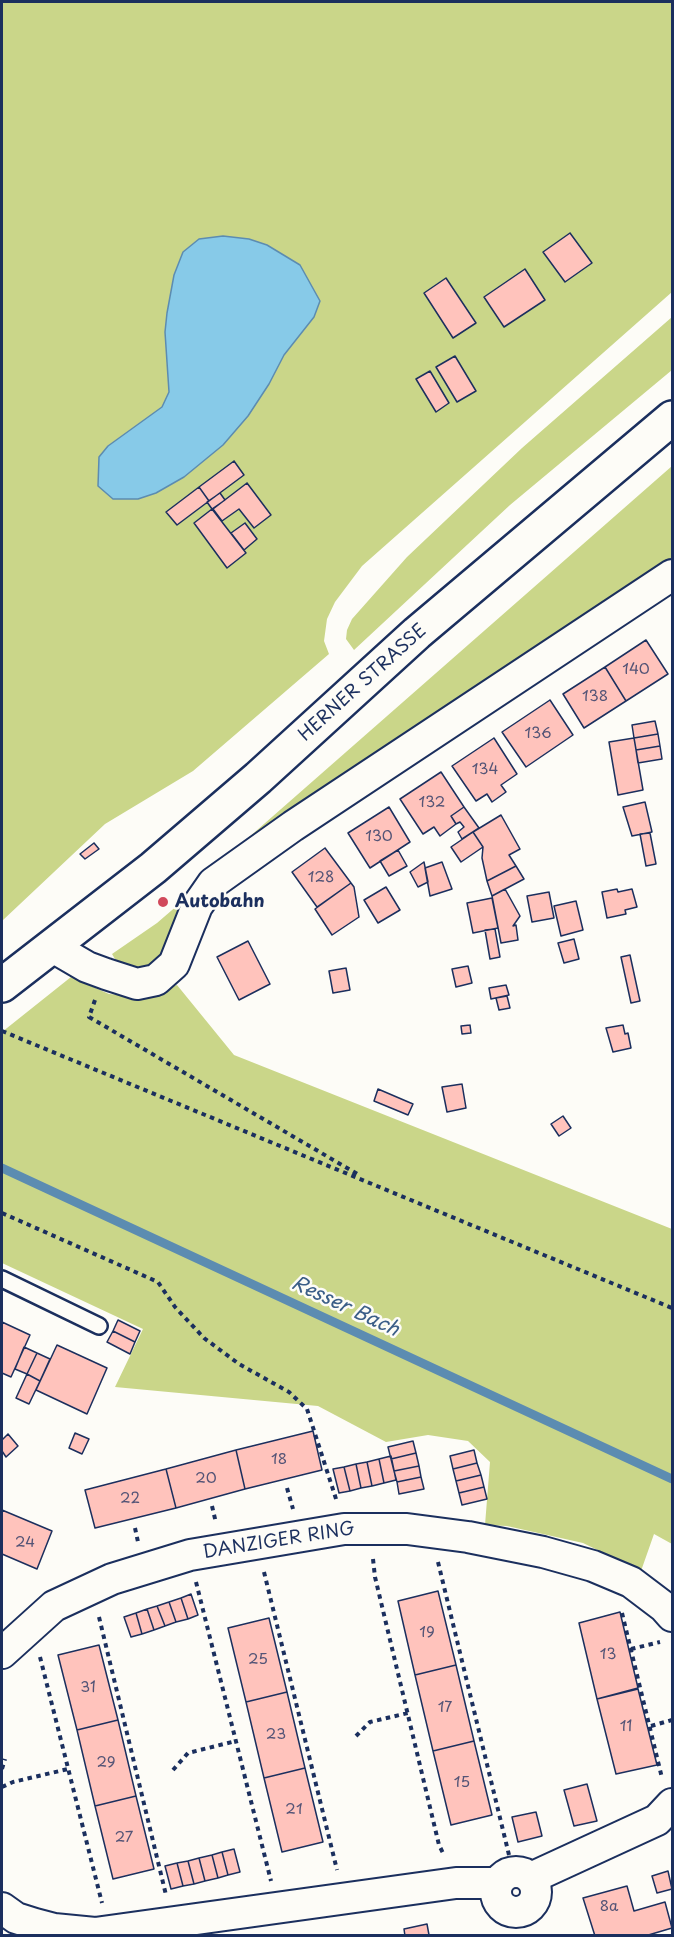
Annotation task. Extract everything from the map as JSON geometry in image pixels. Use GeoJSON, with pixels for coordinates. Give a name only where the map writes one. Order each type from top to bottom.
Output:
{"type":"FeatureCollection","features":[{"type":"Feature","properties":{"kind":"main road","name":"HERNER STRASSE"},"geometry":{"type":"LineString","coordinates":[[2,985],[162,861],[258,778],[417,633],[672,418]]}},
{"type":"Feature","properties":{"kind":"street"},"geometry":{"type":"LineString","coordinates":[[51,946],[87,967],[106,974],[137,984],[156,980],[174,964],[197,906],[213,883],[293,826],[672,575]]}},
{"type":"Feature","properties":{"kind":"street","name":"DANZIGER RING"},"geometry":{"type":"LineString","coordinates":[[2,1653],[54,1606],[92,1587],[190,1555],[357,1528],[408,1529],[468,1537],[543,1552],[593,1566],[631,1582],[664,1606],[667,1629]]}},
{"type":"Feature","properties":{"kind":"street"},"geometry":{"type":"LineString","coordinates":[[2,1911],[15,1918],[54,1929],[95,1933],[277,1906],[456,1883],[514,1878],[657,1820],[671,1807]]}},
{"type":"Feature","properties":{"kind":"street"},"geometry":{"type":"LineString","coordinates":[[514,1878],[536,1890],[533,1903],[523,1911],[515,1923]]}},
{"type":"Feature","properties":{"kind":"lane"},"geometry":{"type":"LineString","coordinates":[[2,1279],[99,1326]]}},
{"type":"Feature","properties":{"kind":"path"},"geometry":{"type":"LineString","coordinates":[[106,974],[89,1017],[372,1183]]}},
{"type":"Feature","properties":{"kind":"path"},"geometry":{"type":"LineString","coordinates":[[2,1031],[672,1308]]}},
{"type":"Feature","properties":{"kind":"path"},"geometry":{"type":"LineString","coordinates":[[2,1213],[158,1282],[175,1307],[204,1338],[239,1364],[289,1392],[307,1409],[330,1474],[357,1528],[375,1578],[440,1845],[456,1883]]}},
{"type":"Feature","properties":{"kind":"path"},"geometry":{"type":"LineString","coordinates":[[431,1532],[514,1878]]}},
{"type":"Feature","properties":{"kind":"path"},"geometry":{"type":"LineString","coordinates":[[258,1544],[343,1898]]}},
{"type":"Feature","properties":{"kind":"path"},"geometry":{"type":"LineString","coordinates":[[190,1555],[277,1906]]}},
{"type":"Feature","properties":{"kind":"path"},"geometry":{"type":"LineString","coordinates":[[612,1575],[671,1807]]}},
{"type":"Feature","properties":{"kind":"path"},"geometry":{"type":"LineString","coordinates":[[92,1587],[173,1922]]}},
{"type":"Feature","properties":{"kind":"path"},"geometry":{"type":"LineString","coordinates":[[32,1624],[109,1932]]}},
{"type":"Feature","properties":{"kind":"path"},"geometry":{"type":"LineString","coordinates":[[631,1649],[667,1629]]}},
{"type":"Feature","properties":{"kind":"path"},"geometry":{"type":"LineString","coordinates":[[356,1736],[370,1722],[408,1713]]}},
{"type":"Feature","properties":{"kind":"path"},"geometry":{"type":"LineString","coordinates":[[651,1726],[672,1720]]}},
{"type":"Feature","properties":{"kind":"path"},"geometry":{"type":"LineString","coordinates":[[173,1770],[188,1753],[236,1741]]}},
{"type":"Feature","properties":{"kind":"path"},"geometry":{"type":"LineString","coordinates":[[2,1769],[5,1759]]}},
{"type":"Feature","properties":{"kind":"path"},"geometry":{"type":"LineString","coordinates":[[2,1787],[13,1782],[68,1769]]}},
{"type":"Feature","properties":{"kind":"green space"},"geometry":{"type":"Polygon","coordinates":[[[2,2],[672,2],[672,292],[362,566],[335,602],[327,619],[324,641],[329,654],[193,771],[105,824],[2,921],[2,2]]]}},
{"type":"Feature","properties":{"kind":"green space"},"geometry":{"type":"Polygon","coordinates":[[[672,317],[672,370],[510,505],[354,650],[346,639],[352,619],[407,557],[522,448],[672,317]]]}},
{"type":"Feature","properties":{"kind":"green space"},"geometry":{"type":"Polygon","coordinates":[[[672,466],[672,563],[211,876],[158,962],[146,968],[137,969],[115,959],[112,954],[157,923],[186,898],[199,881],[672,466]]]}},
{"type":"Feature","properties":{"kind":"green space"},"geometry":{"type":"Polygon","coordinates":[[[71,977],[109,994],[143,997],[177,985],[234,1055],[672,1229],[672,1544],[654,1534],[641,1571],[583,1543],[507,1526],[485,1525],[490,1462],[468,1441],[428,1435],[386,1442],[318,1406],[115,1387],[143,1329],[2,1263],[2,1032],[71,977]]]}},
{"type":"Feature","properties":{"kind":"water"},"geometry":{"type":"Polygon","coordinates":[[[223,236],[249,239],[267,245],[300,265],[320,301],[314,317],[284,355],[269,384],[248,416],[223,445],[184,477],[156,493],[138,499],[113,499],[98,486],[99,457],[108,446],[162,407],[169,392],[165,332],[174,275],[183,252],[199,239],[223,236]]]}},
{"type":"Feature","properties":{"kind":"building"},"geometry":{"type":"Polygon","coordinates":[[[570,233],[592,263],[565,282],[543,252],[570,233]]]}},
{"type":"Feature","properties":{"kind":"building"},"geometry":{"type":"Polygon","coordinates":[[[525,269],[545,300],[504,327],[484,297],[525,269]]]}},
{"type":"Feature","properties":{"kind":"building"},"geometry":{"type":"Polygon","coordinates":[[[446,278],[476,323],[453,338],[424,293],[446,278]]]}},
{"type":"Feature","properties":{"kind":"building"},"geometry":{"type":"Polygon","coordinates":[[[455,356],[476,391],[457,402],[436,367],[455,356]]]}},
{"type":"Feature","properties":{"kind":"building"},"geometry":{"type":"Polygon","coordinates":[[[430,371],[449,403],[436,412],[416,379],[430,371]]]}},
{"type":"Feature","properties":{"kind":"building"},"geometry":{"type":"Polygon","coordinates":[[[234,461],[244,475],[209,501],[199,487],[234,461]]]}},
{"type":"Feature","properties":{"kind":"building"},"geometry":{"type":"Polygon","coordinates":[[[247,483],[271,515],[254,528],[239,509],[222,521],[213,509],[247,483]]]}},
{"type":"Feature","properties":{"kind":"building"},"geometry":{"type":"Polygon","coordinates":[[[199,487],[209,501],[177,525],[166,512],[199,487]]]}},
{"type":"Feature","properties":{"kind":"building"},"geometry":{"type":"Polygon","coordinates":[[[220,493],[225,500],[212,509],[207,502],[220,493]]]}},
{"type":"Feature","properties":{"kind":"building"},"geometry":{"type":"Polygon","coordinates":[[[212,509],[246,553],[227,568],[194,523],[212,509]]]}},
{"type":"Feature","properties":{"kind":"building"},"geometry":{"type":"Polygon","coordinates":[[[245,523],[257,539],[244,550],[231,533],[245,523]]]}},
{"type":"Feature","properties":{"kind":"building"},"geometry":{"type":"Polygon","coordinates":[[[646,640],[668,674],[626,701],[605,667],[646,640]]]}},
{"type":"Feature","properties":{"kind":"building"},"geometry":{"type":"Polygon","coordinates":[[[605,667],[626,701],[584,728],[563,694],[605,667]]]}},
{"type":"Feature","properties":{"kind":"building"},"geometry":{"type":"Polygon","coordinates":[[[550,700],[573,735],[526,767],[502,732],[550,700]]]}},
{"type":"Feature","properties":{"kind":"building"},"geometry":{"type":"Polygon","coordinates":[[[655,721],[658,734],[634,738],[632,725],[655,721]]]}},
{"type":"Feature","properties":{"kind":"building"},"geometry":{"type":"Polygon","coordinates":[[[658,734],[660,746],[636,750],[634,738],[658,734]]]}},
{"type":"Feature","properties":{"kind":"building"},"geometry":{"type":"Polygon","coordinates":[[[494,738],[517,774],[501,785],[506,792],[492,802],[487,794],[476,801],[452,766],[494,738]]]}},
{"type":"Feature","properties":{"kind":"building"},"geometry":{"type":"Polygon","coordinates":[[[634,738],[643,790],[618,795],[609,742],[634,738]]]}},
{"type":"Feature","properties":{"kind":"building"},"geometry":{"type":"Polygon","coordinates":[[[660,746],[662,759],[638,763],[636,750],[660,746]]]}},
{"type":"Feature","properties":{"kind":"building"},"geometry":{"type":"Polygon","coordinates":[[[441,772],[464,807],[451,816],[456,824],[440,836],[434,827],[423,834],[400,799],[441,772]]]}},
{"type":"Feature","properties":{"kind":"building"},"geometry":{"type":"Polygon","coordinates":[[[645,802],[652,832],[632,836],[623,807],[645,802]]]}},
{"type":"Feature","properties":{"kind":"building"},"geometry":{"type":"Polygon","coordinates":[[[389,807],[410,842],[370,868],[348,833],[389,807]]]}},
{"type":"Feature","properties":{"kind":"building"},"geometry":{"type":"Polygon","coordinates":[[[464,807],[479,828],[462,839],[458,832],[464,827],[460,822],[456,824],[451,816],[464,807]]]}},
{"type":"Feature","properties":{"kind":"building"},"geometry":{"type":"Polygon","coordinates":[[[501,815],[520,849],[509,855],[516,866],[487,881],[482,858],[483,847],[473,832],[501,815]]]}},
{"type":"Feature","properties":{"kind":"building"},"geometry":{"type":"Polygon","coordinates":[[[473,832],[483,847],[461,862],[451,847],[473,832]]]}},
{"type":"Feature","properties":{"kind":"building"},"geometry":{"type":"Polygon","coordinates":[[[650,833],[656,864],[646,866],[640,834],[650,833]]]}},
{"type":"Feature","properties":{"kind":"building"},"geometry":{"type":"Polygon","coordinates":[[[94,843],[99,849],[85,859],[80,854],[94,843]]]}},
{"type":"Feature","properties":{"kind":"building"},"geometry":{"type":"Polygon","coordinates":[[[325,848],[351,883],[317,907],[292,872],[325,848]]]}},
{"type":"Feature","properties":{"kind":"building"},"geometry":{"type":"Polygon","coordinates":[[[398,850],[407,866],[389,876],[380,861],[398,850]]]}},
{"type":"Feature","properties":{"kind":"building"},"geometry":{"type":"Polygon","coordinates":[[[424,862],[428,882],[418,887],[410,872],[424,862]]]}},
{"type":"Feature","properties":{"kind":"building"},"geometry":{"type":"Polygon","coordinates":[[[442,862],[452,889],[430,896],[425,868],[442,862]]]}},
{"type":"Feature","properties":{"kind":"building"},"geometry":{"type":"Polygon","coordinates":[[[516,866],[524,879],[492,896],[487,881],[516,866]]]}},
{"type":"Feature","properties":{"kind":"building"},"geometry":{"type":"Polygon","coordinates":[[[351,883],[354,887],[359,917],[332,935],[315,909],[351,883]]]}},
{"type":"Feature","properties":{"kind":"building"},"geometry":{"type":"Polygon","coordinates":[[[386,887],[400,910],[378,923],[364,900],[386,887]]]}},
{"type":"Feature","properties":{"kind":"building"},"geometry":{"type":"Polygon","coordinates":[[[505,889],[520,916],[513,926],[516,925],[518,940],[501,943],[492,896],[505,889]]]}},
{"type":"Feature","properties":{"kind":"building"},"geometry":{"type":"Polygon","coordinates":[[[617,889],[618,892],[632,889],[637,907],[625,910],[626,914],[607,918],[602,892],[617,889]]]}},
{"type":"Feature","properties":{"kind":"building"},"geometry":{"type":"Polygon","coordinates":[[[549,892],[554,918],[532,922],[527,896],[549,892]]]}},
{"type":"Feature","properties":{"kind":"building"},"geometry":{"type":"Polygon","coordinates":[[[492,898],[498,928],[473,933],[467,903],[492,898]]]}},
{"type":"Feature","properties":{"kind":"building"},"geometry":{"type":"Polygon","coordinates":[[[576,901],[583,930],[561,936],[554,906],[576,901]]]}},
{"type":"Feature","properties":{"kind":"building"},"geometry":{"type":"Polygon","coordinates":[[[495,929],[500,957],[490,959],[485,930],[495,929]]]}},
{"type":"Feature","properties":{"kind":"building"},"geometry":{"type":"Polygon","coordinates":[[[574,939],[579,959],[564,963],[558,943],[574,939]]]}},
{"type":"Feature","properties":{"kind":"building"},"geometry":{"type":"Polygon","coordinates":[[[248,941],[270,984],[239,1000],[217,957],[248,941]]]}},
{"type":"Feature","properties":{"kind":"building"},"geometry":{"type":"Polygon","coordinates":[[[630,955],[640,1001],[631,1003],[621,957],[630,955]]]}},
{"type":"Feature","properties":{"kind":"building"},"geometry":{"type":"Polygon","coordinates":[[[468,966],[472,983],[456,987],[452,969],[468,966]]]}},
{"type":"Feature","properties":{"kind":"building"},"geometry":{"type":"Polygon","coordinates":[[[346,968],[350,990],[333,993],[329,971],[346,968]]]}},
{"type":"Feature","properties":{"kind":"building"},"geometry":{"type":"Polygon","coordinates":[[[506,985],[509,995],[491,999],[489,988],[506,985]]]}},
{"type":"Feature","properties":{"kind":"building"},"geometry":{"type":"Polygon","coordinates":[[[507,996],[510,1008],[499,1010],[496,998],[507,996]]]}},
{"type":"Feature","properties":{"kind":"building"},"geometry":{"type":"Polygon","coordinates":[[[470,1025],[471,1033],[462,1034],[461,1026],[470,1025]]]}},
{"type":"Feature","properties":{"kind":"building"},"geometry":{"type":"Polygon","coordinates":[[[623,1025],[625,1034],[628,1033],[631,1048],[613,1052],[606,1028],[623,1025]]]}},
{"type":"Feature","properties":{"kind":"building"},"geometry":{"type":"Polygon","coordinates":[[[462,1084],[466,1108],[447,1112],[442,1087],[462,1084]]]}},
{"type":"Feature","properties":{"kind":"building"},"geometry":{"type":"Polygon","coordinates":[[[378,1089],[413,1104],[408,1115],[374,1101],[378,1089]]]}},
{"type":"Feature","properties":{"kind":"building"},"geometry":{"type":"Polygon","coordinates":[[[563,1116],[571,1128],[559,1136],[551,1124],[563,1116]]]}},
{"type":"Feature","properties":{"kind":"building"},"geometry":{"type":"Polygon","coordinates":[[[118,1320],[140,1331],[135,1342],[113,1331],[118,1320]]]}},
{"type":"Feature","properties":{"kind":"building"},"geometry":{"type":"Polygon","coordinates":[[[2,1322],[30,1335],[11,1377],[2,1373],[2,1322]]]}},
{"type":"Feature","properties":{"kind":"building"},"geometry":{"type":"Polygon","coordinates":[[[113,1331],[135,1342],[130,1354],[107,1342],[113,1331]]]}},
{"type":"Feature","properties":{"kind":"building"},"geometry":{"type":"Polygon","coordinates":[[[57,1345],[107,1368],[87,1414],[36,1390],[57,1345]]]}},
{"type":"Feature","properties":{"kind":"building"},"geometry":{"type":"Polygon","coordinates":[[[24,1347],[37,1353],[27,1374],[15,1369],[24,1347]]]}},
{"type":"Feature","properties":{"kind":"building"},"geometry":{"type":"Polygon","coordinates":[[[37,1353],[50,1359],[40,1381],[27,1374],[37,1353]]]}},
{"type":"Feature","properties":{"kind":"building"},"geometry":{"type":"Polygon","coordinates":[[[27,1374],[40,1381],[29,1404],[16,1398],[27,1374]]]}},
{"type":"Feature","properties":{"kind":"building"},"geometry":{"type":"Polygon","coordinates":[[[313,1431],[322,1470],[245,1489],[236,1450],[313,1431]]]}},
{"type":"Feature","properties":{"kind":"building"},"geometry":{"type":"Polygon","coordinates":[[[75,1433],[89,1439],[82,1454],[69,1448],[75,1433]]]}},
{"type":"Feature","properties":{"kind":"building"},"geometry":{"type":"Polygon","coordinates":[[[8,1434],[18,1446],[6,1457],[2,1451],[2,1440],[8,1434]]]}},
{"type":"Feature","properties":{"kind":"building"},"geometry":{"type":"Polygon","coordinates":[[[413,1441],[416,1453],[391,1459],[388,1447],[413,1441]]]}},
{"type":"Feature","properties":{"kind":"building"},"geometry":{"type":"Polygon","coordinates":[[[236,1450],[245,1489],[176,1508],[166,1469],[236,1450]]]}},
{"type":"Feature","properties":{"kind":"building"},"geometry":{"type":"Polygon","coordinates":[[[474,1450],[477,1463],[453,1469],[450,1456],[474,1450]]]}},
{"type":"Feature","properties":{"kind":"building"},"geometry":{"type":"Polygon","coordinates":[[[416,1453],[419,1466],[394,1471],[391,1459],[416,1453]]]}},
{"type":"Feature","properties":{"kind":"building"},"geometry":{"type":"Polygon","coordinates":[[[391,1456],[396,1480],[384,1483],[379,1459],[391,1456]]]}},
{"type":"Feature","properties":{"kind":"building"},"geometry":{"type":"Polygon","coordinates":[[[379,1459],[384,1483],[372,1486],[367,1462],[379,1459]]]}},
{"type":"Feature","properties":{"kind":"building"},"geometry":{"type":"Polygon","coordinates":[[[367,1462],[372,1486],[361,1488],[356,1464],[367,1462]]]}},
{"type":"Feature","properties":{"kind":"building"},"geometry":{"type":"Polygon","coordinates":[[[477,1463],[481,1475],[456,1481],[453,1469],[477,1463]]]}},
{"type":"Feature","properties":{"kind":"building"},"geometry":{"type":"Polygon","coordinates":[[[356,1464],[361,1488],[350,1491],[344,1467],[356,1464]]]}},
{"type":"Feature","properties":{"kind":"building"},"geometry":{"type":"Polygon","coordinates":[[[419,1466],[421,1477],[397,1482],[394,1471],[419,1466]]]}},
{"type":"Feature","properties":{"kind":"building"},"geometry":{"type":"Polygon","coordinates":[[[344,1467],[350,1491],[339,1493],[333,1469],[344,1467]]]}},
{"type":"Feature","properties":{"kind":"building"},"geometry":{"type":"Polygon","coordinates":[[[166,1469],[176,1508],[95,1528],[85,1490],[166,1469]]]}},
{"type":"Feature","properties":{"kind":"building"},"geometry":{"type":"Polygon","coordinates":[[[481,1475],[484,1487],[459,1493],[456,1481],[481,1475]]]}},
{"type":"Feature","properties":{"kind":"building"},"geometry":{"type":"Polygon","coordinates":[[[421,1477],[424,1489],[399,1494],[397,1482],[421,1477]]]}},
{"type":"Feature","properties":{"kind":"building"},"geometry":{"type":"Polygon","coordinates":[[[484,1487],[487,1499],[462,1505],[459,1493],[484,1487]]]}},
{"type":"Feature","properties":{"kind":"building"},"geometry":{"type":"Polygon","coordinates":[[[2,1510],[52,1531],[37,1569],[2,1554],[2,1510]]]}},
{"type":"Feature","properties":{"kind":"building"},"geometry":{"type":"Polygon","coordinates":[[[438,1591],[456,1665],[415,1675],[398,1601],[438,1591]]]}},
{"type":"Feature","properties":{"kind":"building"},"geometry":{"type":"Polygon","coordinates":[[[191,1594],[198,1615],[188,1619],[181,1598],[191,1594]]]}},
{"type":"Feature","properties":{"kind":"building"},"geometry":{"type":"Polygon","coordinates":[[[181,1598],[188,1619],[176,1622],[169,1602],[181,1598]]]}},
{"type":"Feature","properties":{"kind":"building"},"geometry":{"type":"Polygon","coordinates":[[[169,1602],[176,1622],[165,1626],[157,1606],[169,1602]]]}},
{"type":"Feature","properties":{"kind":"building"},"geometry":{"type":"Polygon","coordinates":[[[157,1606],[165,1626],[154,1630],[147,1609],[157,1606]]]}},
{"type":"Feature","properties":{"kind":"building"},"geometry":{"type":"Polygon","coordinates":[[[147,1609],[154,1630],[142,1634],[136,1613],[147,1609]]]}},
{"type":"Feature","properties":{"kind":"building"},"geometry":{"type":"Polygon","coordinates":[[[620,1612],[638,1688],[597,1699],[579,1623],[620,1612]]]}},
{"type":"Feature","properties":{"kind":"building"},"geometry":{"type":"Polygon","coordinates":[[[136,1613],[142,1634],[131,1637],[124,1617],[136,1613]]]}},
{"type":"Feature","properties":{"kind":"building"},"geometry":{"type":"Polygon","coordinates":[[[269,1618],[287,1692],[246,1702],[228,1628],[269,1618]]]}},
{"type":"Feature","properties":{"kind":"building"},"geometry":{"type":"Polygon","coordinates":[[[99,1645],[118,1720],[77,1730],[58,1655],[99,1645]]]}},
{"type":"Feature","properties":{"kind":"building"},"geometry":{"type":"Polygon","coordinates":[[[456,1665],[474,1741],[433,1751],[415,1675],[456,1665]]]}},
{"type":"Feature","properties":{"kind":"building"},"geometry":{"type":"Polygon","coordinates":[[[638,1689],[657,1765],[616,1774],[597,1699],[638,1689]]]}},
{"type":"Feature","properties":{"kind":"building"},"geometry":{"type":"Polygon","coordinates":[[[287,1692],[305,1768],[264,1778],[246,1702],[287,1692]]]}},
{"type":"Feature","properties":{"kind":"building"},"geometry":{"type":"Polygon","coordinates":[[[118,1720],[136,1796],[95,1806],[77,1730],[118,1720]]]}},
{"type":"Feature","properties":{"kind":"building"},"geometry":{"type":"Polygon","coordinates":[[[474,1741],[492,1815],[451,1825],[433,1751],[474,1741]]]}},
{"type":"Feature","properties":{"kind":"building"},"geometry":{"type":"Polygon","coordinates":[[[305,1768],[323,1842],[282,1852],[264,1778],[305,1768]]]}},
{"type":"Feature","properties":{"kind":"building"},"geometry":{"type":"Polygon","coordinates":[[[587,1784],[597,1821],[574,1826],[564,1790],[587,1784]]]}},
{"type":"Feature","properties":{"kind":"building"},"geometry":{"type":"Polygon","coordinates":[[[136,1796],[154,1869],[113,1879],[95,1806],[136,1796]]]}},
{"type":"Feature","properties":{"kind":"building"},"geometry":{"type":"Polygon","coordinates":[[[536,1812],[542,1836],[518,1842],[512,1817],[536,1812]]]}},
{"type":"Feature","properties":{"kind":"building"},"geometry":{"type":"Polygon","coordinates":[[[234,1849],[240,1872],[228,1875],[222,1852],[234,1849]]]}},
{"type":"Feature","properties":{"kind":"building"},"geometry":{"type":"Polygon","coordinates":[[[222,1852],[228,1875],[218,1878],[212,1855],[222,1852]]]}},
{"type":"Feature","properties":{"kind":"building"},"geometry":{"type":"Polygon","coordinates":[[[212,1855],[218,1878],[205,1881],[199,1858],[212,1855]]]}},
{"type":"Feature","properties":{"kind":"building"},"geometry":{"type":"Polygon","coordinates":[[[199,1858],[205,1881],[194,1884],[188,1861],[199,1858]]]}},
{"type":"Feature","properties":{"kind":"building"},"geometry":{"type":"Polygon","coordinates":[[[188,1861],[194,1884],[183,1886],[177,1863],[188,1861]]]}},
{"type":"Feature","properties":{"kind":"building"},"geometry":{"type":"Polygon","coordinates":[[[177,1863],[183,1886],[171,1889],[165,1866],[177,1863]]]}},
{"type":"Feature","properties":{"kind":"building"},"geometry":{"type":"Polygon","coordinates":[[[668,1871],[672,1889],[657,1893],[652,1876],[668,1871]]]}},
{"type":"Feature","properties":{"kind":"building"},"geometry":{"type":"Polygon","coordinates":[[[627,1886],[634,1911],[665,1902],[672,1928],[645,1936],[595,1936],[583,1898],[627,1886]]]}},
{"type":"Feature","properties":{"kind":"building"},"geometry":{"type":"Polygon","coordinates":[[[427,1924],[429,1935],[405,1936],[404,1929],[427,1924]]]}},
{"type":"Feature","properties":{"kind":"waterway","name":"Resser Bach"},"geometry":{"type":"LineString","coordinates":[[2,1168],[672,1479]]}},
{"type":"Feature","properties":{"kind":"place","name":"Autobahn"},"geometry":{"type":"Point","coordinates":[163,902]}}]}
